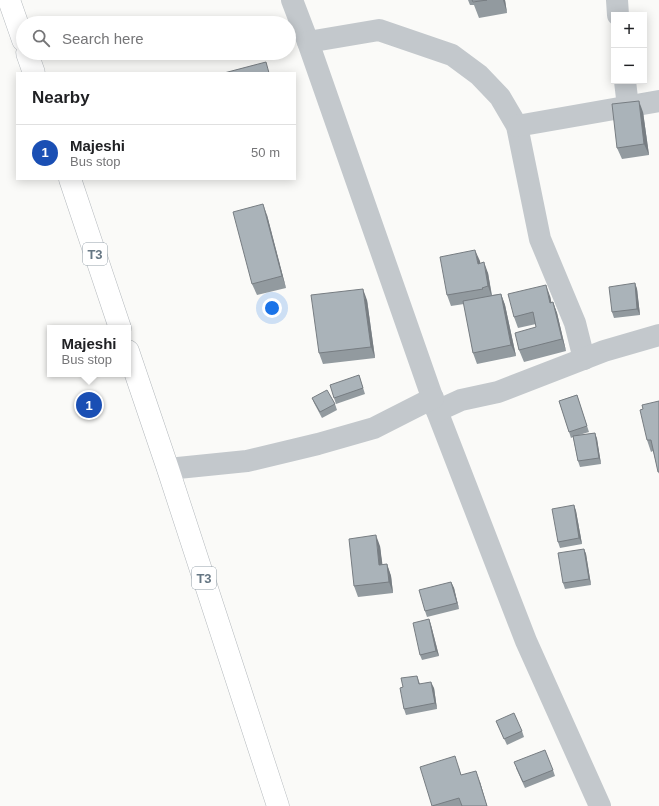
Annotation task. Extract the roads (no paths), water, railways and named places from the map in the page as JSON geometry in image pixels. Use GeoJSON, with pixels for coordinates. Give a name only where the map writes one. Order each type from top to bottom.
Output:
{"type":"FeatureCollection","features":[{"type":"Feature","properties":{"kind":"highway"},"geometry":{"type":"LineString","coordinates":[[9,0],[16,20]]}},
{"type":"Feature","properties":{"kind":"highway"},"geometry":{"type":"LineString","coordinates":[[29,60],[34,72]]}},
{"type":"Feature","properties":{"kind":"highway","name":"T3"},"geometry":{"type":"LineString","coordinates":[[70,180],[119,325]]}},
{"type":"Feature","properties":{"kind":"highway","name":"T3"},"geometry":{"type":"LineString","coordinates":[[131,360],[278,806]]}},
{"type":"Feature","properties":{"kind":"street"},"geometry":{"type":"LineString","coordinates":[[292,0],[435,404],[526,641],[600,806]]}},
{"type":"Feature","properties":{"kind":"street"},"geometry":{"type":"LineString","coordinates":[[617,0],[618,12]]}},
{"type":"Feature","properties":{"kind":"street"},"geometry":{"type":"LineString","coordinates":[[308,42],[379,30],[452,55],[480,74],[500,97],[517,126],[540,239],[575,323],[584,359]]}},
{"type":"Feature","properties":{"kind":"street"},"geometry":{"type":"LineString","coordinates":[[625,84],[628,107]]}},
{"type":"Feature","properties":{"kind":"street"},"geometry":{"type":"LineString","coordinates":[[517,126],[659,101]]}},
{"type":"Feature","properties":{"kind":"street"},"geometry":{"type":"LineString","coordinates":[[168,469],[247,461],[318,444],[374,428],[435,404],[498,392],[584,359],[659,335]]}},
{"type":"Feature","properties":{"kind":"place","name":"Majeshi"},"geometry":{"type":"Point","coordinates":[89,405]}}]}
